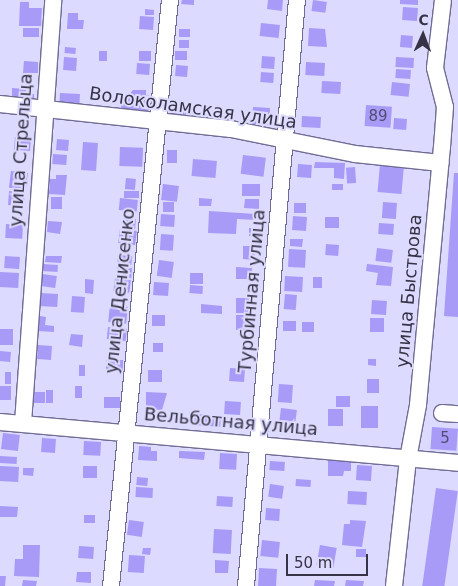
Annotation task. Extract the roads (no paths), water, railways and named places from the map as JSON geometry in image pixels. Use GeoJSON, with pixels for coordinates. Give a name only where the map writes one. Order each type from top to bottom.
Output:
{"type":"FeatureCollection","features":[{"type":"Feature","properties":{"kind":"street","name":"улица Стрельца"},"geometry":{"type":"LineString","coordinates":[[23,423],[43,110],[53,0]]}},
{"type":"Feature","properties":{"kind":"street","name":"улица Денисенко"},"geometry":{"type":"LineString","coordinates":[[111,586],[124,434],[170,0]]}},
{"type":"Feature","properties":{"kind":"street","name":"Турбинная улица"},"geometry":{"type":"LineString","coordinates":[[246,586],[260,443],[297,0]]}},
{"type":"Feature","properties":{"kind":"street","name":"улица Быстрова"},"geometry":{"type":"LineString","coordinates":[[394,586],[408,459],[418,405],[447,153],[445,107],[435,68],[442,0]]}},
{"type":"Feature","properties":{"kind":"street","name":"Волоколамская улица"},"geometry":{"type":"LineString","coordinates":[[0,104],[284,138],[354,154],[447,153]]}},
{"type":"Feature","properties":{"kind":"street"},"geometry":{"type":"LineString","coordinates":[[442,413],[458,414]]}},
{"type":"Feature","properties":{"kind":"street","name":"Вельботная улица"},"geometry":{"type":"LineString","coordinates":[[0,422],[124,434],[260,443],[458,463]]}}]}
